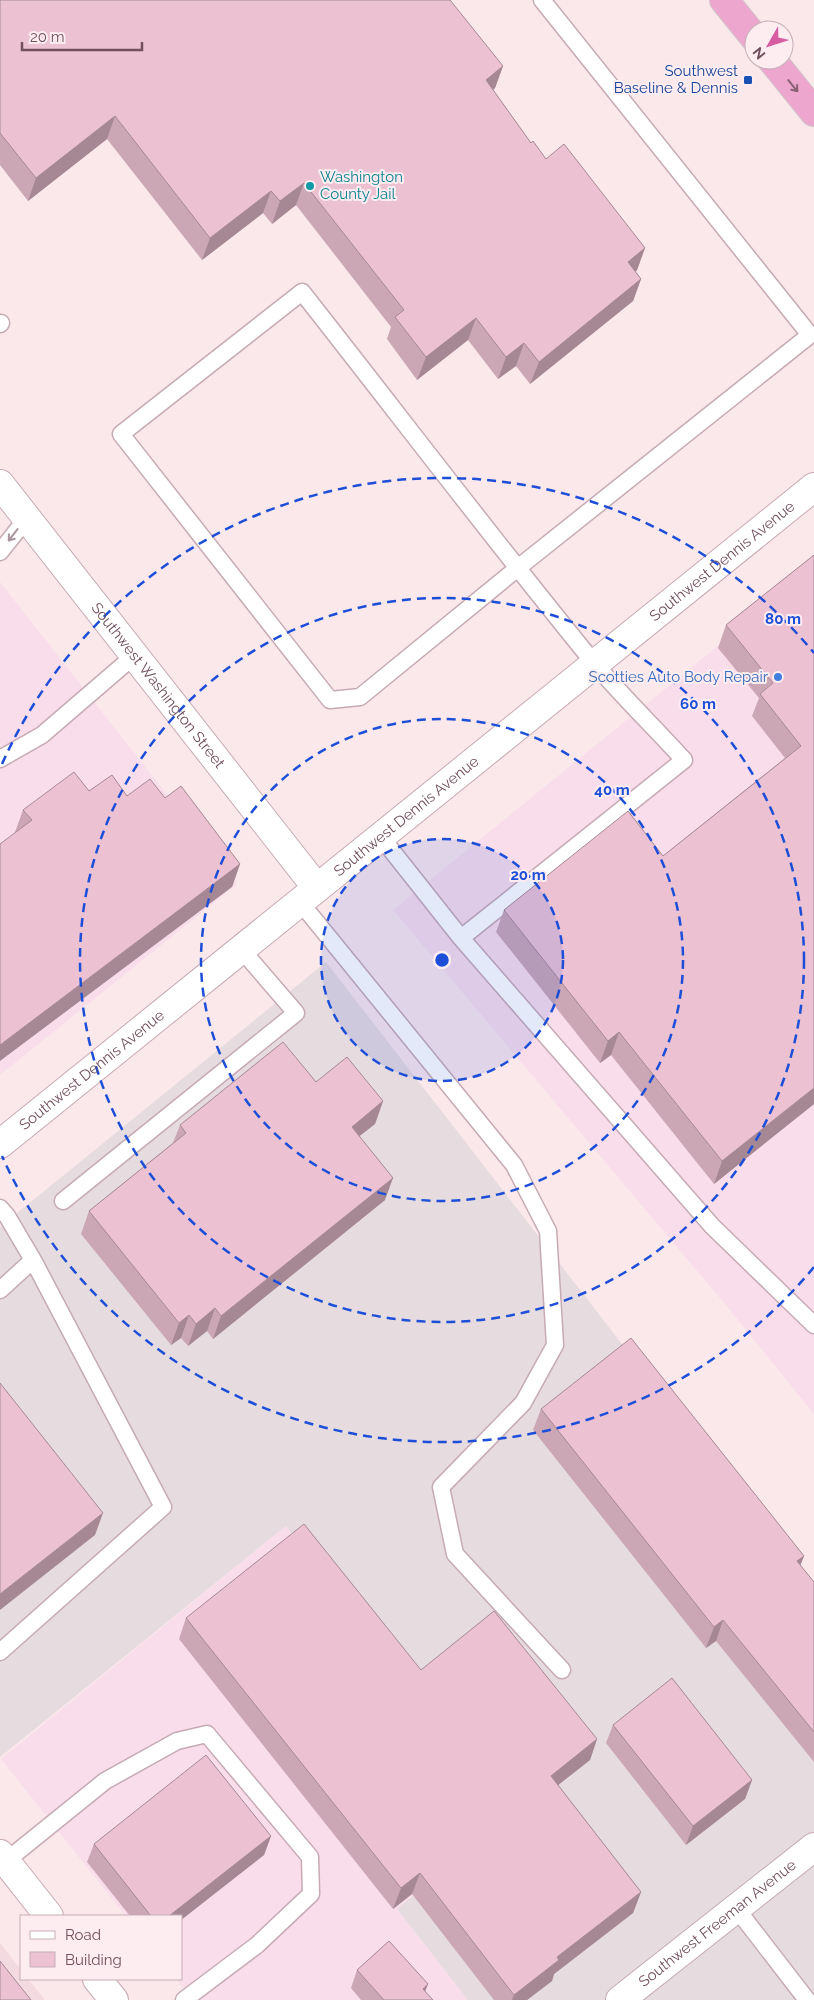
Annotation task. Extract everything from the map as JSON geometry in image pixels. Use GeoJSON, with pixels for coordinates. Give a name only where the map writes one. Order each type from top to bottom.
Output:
{"type":"FeatureCollection","features":[{"type":"Feature","properties":{"kind":"highway"},"geometry":{"type":"LineString","coordinates":[[724,0],[744,25]]}},
{"type":"Feature","properties":{"kind":"highway"},"geometry":{"type":"LineString","coordinates":[[780,70],[814,112]]}},
{"type":"Feature","properties":{"kind":"street","name":"Southwest Washington Street"},"geometry":{"type":"LineString","coordinates":[[0,484],[135,655],[309,895]]}},
{"type":"Feature","properties":{"kind":"street","name":"Southwest Dennis Avenue"},"geometry":{"type":"LineString","coordinates":[[0,1144],[814,487]]}},
{"type":"Feature","properties":{"kind":"street","name":"Southwest Freeman Avenue"},"geometry":{"type":"LineString","coordinates":[[620,2000],[814,1847]]}},
{"type":"Feature","properties":{"kind":"street"},"geometry":{"type":"LineString","coordinates":[[3,1858],[47,1915]]}},
{"type":"Feature","properties":{"kind":"street"},"geometry":{"type":"LineString","coordinates":[[98,1980],[114,2000]]}},
{"type":"Feature","properties":{"kind":"lane"},"geometry":{"type":"LineString","coordinates":[[461,938],[684,760],[595,664],[519,567],[302,292],[121,434],[330,700],[360,698],[519,567],[810,335],[542,0]]}},
{"type":"Feature","properties":{"kind":"lane"},"geometry":{"type":"LineString","coordinates":[[0,552],[27,518]]}},
{"type":"Feature","properties":{"kind":"lane"},"geometry":{"type":"LineString","coordinates":[[0,759],[42,735],[135,655]]}},
{"type":"Feature","properties":{"kind":"lane"},"geometry":{"type":"LineString","coordinates":[[381,837],[461,938],[712,1226],[814,1325]]}},
{"type":"Feature","properties":{"kind":"lane"},"geometry":{"type":"LineString","coordinates":[[309,895],[514,1164],[548,1231],[555,1345],[523,1403],[441,1487],[455,1554],[562,1670]]}},
{"type":"Feature","properties":{"kind":"lane"},"geometry":{"type":"LineString","coordinates":[[63,1201],[296,1013],[241,949]]}},
{"type":"Feature","properties":{"kind":"lane"},"geometry":{"type":"LineString","coordinates":[[0,1208],[7,1216],[33,1260],[163,1507],[0,1652]]}},
{"type":"Feature","properties":{"kind":"lane"},"geometry":{"type":"LineString","coordinates":[[0,1290],[33,1260]]}},
{"type":"Feature","properties":{"kind":"lane"},"geometry":{"type":"LineString","coordinates":[[3,1858],[105,1781],[178,1742],[207,1734],[310,1857],[311,1894],[258,1944],[184,2000]]}},
{"type":"Feature","properties":{"kind":"lane"},"geometry":{"type":"LineString","coordinates":[[736,1908],[807,2000]]}},
{"type":"Feature","properties":{"kind":"shaded area"},"geometry":{"type":"Polygon","coordinates":[[[814,568],[814,1414],[725,1304],[393,910],[814,568]]]}},
{"type":"Feature","properties":{"kind":"shaded area"},"geometry":{"type":"Polygon","coordinates":[[[0,582],[237,884],[0,1075],[0,582]]]}},
{"type":"Feature","properties":{"kind":"shaded area"},"geometry":{"type":"Polygon","coordinates":[[[326,962],[814,1592],[814,2000],[468,2000],[397,1909],[513,1816],[286,1526],[0,1757],[0,1227],[326,962]]]}},
{"type":"Feature","properties":{"kind":"shaded area"},"geometry":{"type":"Polygon","coordinates":[[[286,1526],[514,1816],[397,1909],[468,2000],[193,2000],[177,1980],[182,1980],[182,1915],[125,1915],[1,1759],[286,1526]]]}},
{"type":"Feature","properties":{"kind":"shaded area"},"geometry":{"type":"Polygon","coordinates":[[[0,1943],[20,1969],[20,1980],[29,1980],[45,2000],[0,2000],[0,1943]]]}},
{"type":"Feature","properties":{"kind":"building","name":"Washington County Jail"},"geometry":{"type":"Polygon","coordinates":[[[0,0],[450,0],[503,66],[486,80],[531,143],[533,141],[546,159],[564,144],[645,248],[628,262],[641,279],[539,362],[524,343],[506,357],[476,318],[426,357],[395,317],[404,310],[304,183],[280,201],[271,191],[210,238],[115,116],[36,178],[0,133],[0,0]]]}},
{"type":"Feature","properties":{"kind":"building"},"geometry":{"type":"Polygon","coordinates":[[[814,555],[814,1088],[722,1161],[619,1032],[608,1041],[504,910],[628,811],[663,856],[801,746],[760,694],[773,683],[726,625],[814,555]]]}},
{"type":"Feature","properties":{"kind":"building"},"geometry":{"type":"Polygon","coordinates":[[[74,772],[89,791],[112,775],[127,796],[150,779],[165,798],[181,786],[240,864],[0,1045],[0,844],[32,820],[23,810],[74,772]]]}},
{"type":"Feature","properties":{"kind":"building"},"geometry":{"type":"Polygon","coordinates":[[[283,1042],[316,1082],[347,1057],[383,1101],[352,1127],[393,1178],[221,1316],[215,1308],[196,1324],[189,1315],[179,1323],[89,1211],[186,1133],[180,1125],[283,1042]]]}},
{"type":"Feature","properties":{"kind":"building"},"geometry":{"type":"Polygon","coordinates":[[[631,1338],[804,1556],[797,1561],[814,1582],[814,1732],[723,1620],[714,1627],[541,1409],[631,1338]]]}},
{"type":"Feature","properties":{"kind":"building"},"geometry":{"type":"Polygon","coordinates":[[[0,1383],[103,1513],[0,1594],[0,1383]]]}},
{"type":"Feature","properties":{"kind":"building"},"geometry":{"type":"Polygon","coordinates":[[[304,1524],[421,1670],[494,1611],[597,1739],[551,1776],[641,1892],[557,1957],[559,1960],[514,1995],[420,1873],[401,1888],[186,1618],[304,1524]]]}},
{"type":"Feature","properties":{"kind":"building"},"geometry":{"type":"Polygon","coordinates":[[[672,1678],[752,1780],[693,1826],[613,1725],[672,1678]]]}},
{"type":"Feature","properties":{"kind":"building"},"geometry":{"type":"Polygon","coordinates":[[[206,1755],[271,1836],[170,1915],[150,1915],[94,1844],[206,1755]]]}},
{"type":"Feature","properties":{"kind":"building"},"geometry":{"type":"Polygon","coordinates":[[[389,1941],[428,1984],[423,1989],[433,2000],[384,2000],[357,1970],[389,1941]]]}},
{"type":"Feature","properties":{"kind":"building"},"geometry":{"type":"Polygon","coordinates":[[[0,1961],[31,2000],[0,2000],[0,1961]]]}},
{"type":"Feature","properties":{"kind":"place","name":"Southwest Baseline & Dennis"},"geometry":{"type":"Point","coordinates":[748,80]}},
{"type":"Feature","properties":{"kind":"place","name":"Washington County Jail"},"geometry":{"type":"Point","coordinates":[310,186]}},
{"type":"Feature","properties":{"kind":"place","name":"Scotties Auto Body Repair"},"geometry":{"type":"Point","coordinates":[778,677]}}]}
